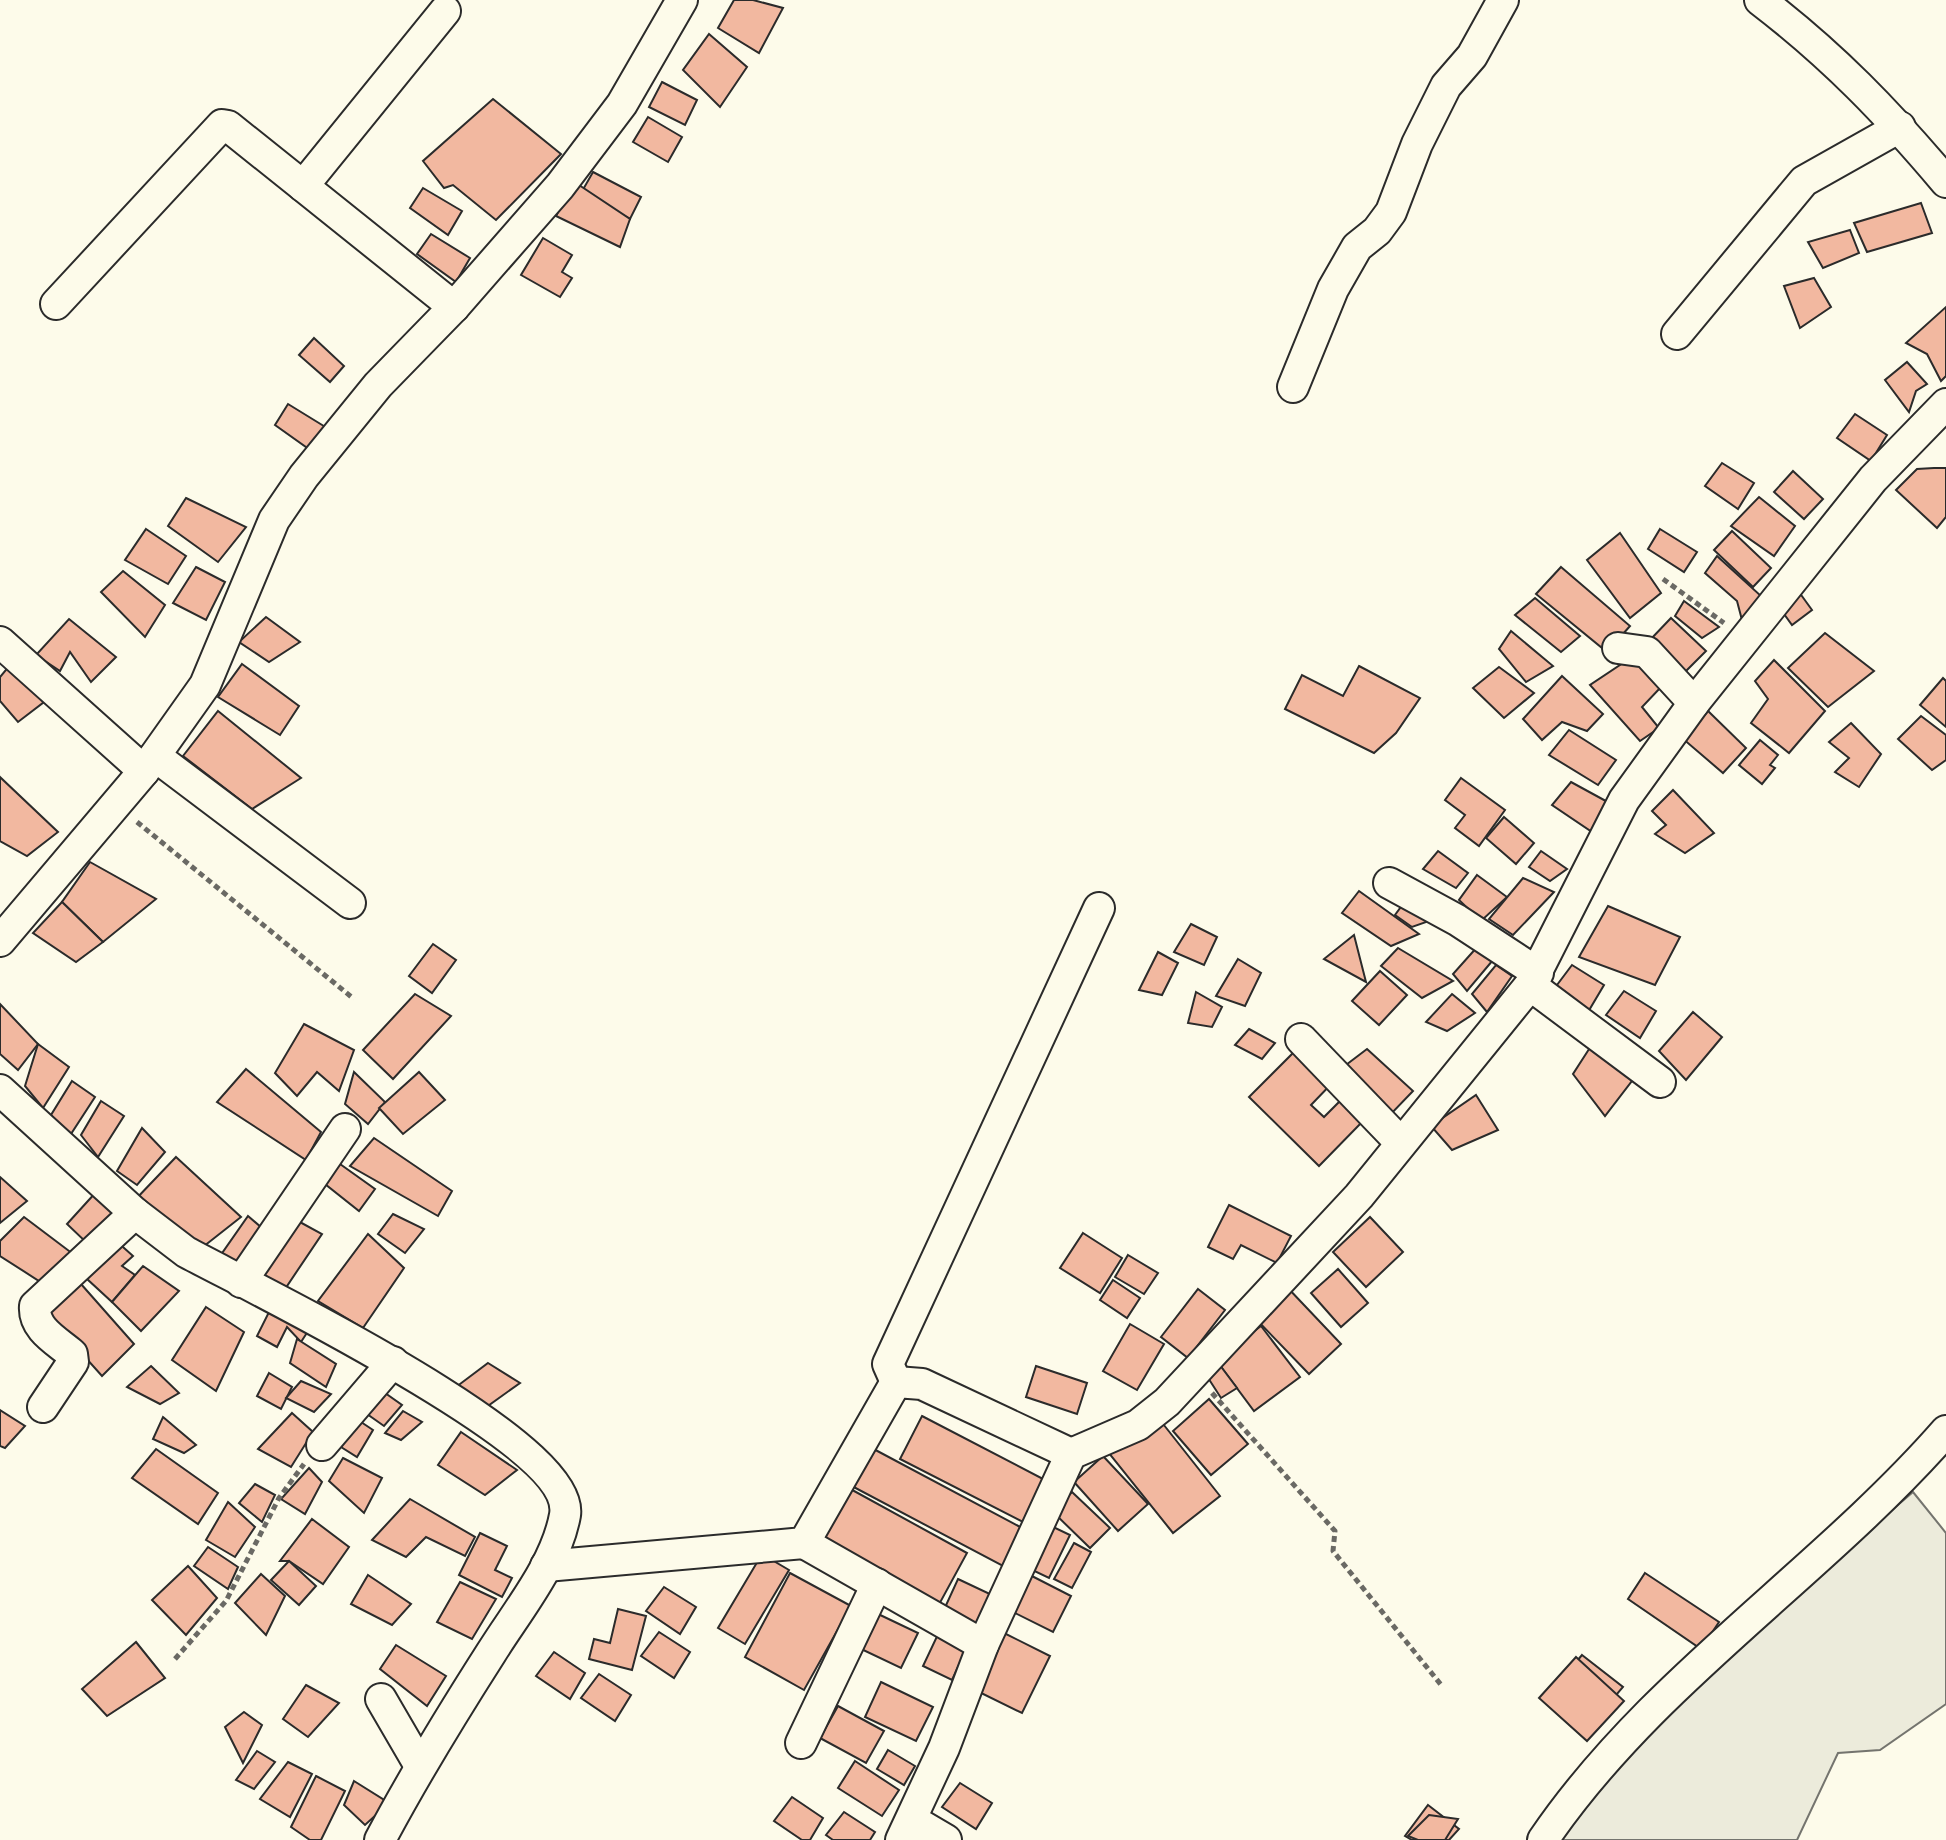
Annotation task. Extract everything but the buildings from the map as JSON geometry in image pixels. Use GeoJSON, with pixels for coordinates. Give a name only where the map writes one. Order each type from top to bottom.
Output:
{"type":"FeatureCollection","features":[{"type":"Feature","properties":{"kind":"street"},"geometry":{"type":"LineString","coordinates":[[1293,387],[1333,289],[1357,247],[1377,231],[1391,212],[1417,144],[1446,86],[1472,56],[1503,0]]}},
{"type":"Feature","properties":{"kind":"street"},"geometry":{"type":"LineString","coordinates":[[1760,0],[1820,46],[1900,127],[1946,182]]}},
{"type":"Feature","properties":{"kind":"street"},"geometry":{"type":"LineString","coordinates":[[0,941],[11,907],[115,804],[149,764],[205,685],[257,558],[281,509],[378,385],[454,307],[560,186],[622,104],[678,2]]}},
{"type":"Feature","properties":{"kind":"street"},"geometry":{"type":"LineString","coordinates":[[303,186],[445,11]]}},
{"type":"Feature","properties":{"kind":"street"},"geometry":{"type":"LineString","coordinates":[[56,304],[218,126],[228,126],[454,307]]}},
{"type":"Feature","properties":{"kind":"street"},"geometry":{"type":"LineString","coordinates":[[1677,334],[1804,181],[1900,127]]}},
{"type":"Feature","properties":{"kind":"street"},"geometry":{"type":"LineString","coordinates":[[946,1840],[907,1830],[983,1645],[1071,1454],[1138,1425],[1195,1375],[1359,1196],[1534,979],[1624,800],[1694,703],[1748,640],[1873,479],[1946,404]]}},
{"type":"Feature","properties":{"kind":"street"},"geometry":{"type":"LineString","coordinates":[[0,642],[149,764],[350,903]]}},
{"type":"Feature","properties":{"kind":"street"},"geometry":{"type":"LineString","coordinates":[[1618,648],[1647,652],[1694,703]]}},
{"type":"Feature","properties":{"kind":"street"},"geometry":{"type":"LineString","coordinates":[[1389,883],[1457,920],[1660,1082]]}},
{"type":"Feature","properties":{"kind":"street"},"geometry":{"type":"LineString","coordinates":[[896,1382],[888,1364],[1099,908]]}},
{"type":"Feature","properties":{"kind":"street"},"geometry":{"type":"LineString","coordinates":[[1301,1039],[1401,1143]]}},
{"type":"Feature","properties":{"kind":"street"},"geometry":{"type":"LineString","coordinates":[[0,1090],[135,1213],[186,1252],[393,1362],[490,1425],[552,1479],[562,1496],[566,1513],[546,1566],[420,1766],[380,1840]]}},
{"type":"Feature","properties":{"kind":"street"},"geometry":{"type":"LineString","coordinates":[[241,1282],[345,1129]]}},
{"type":"Feature","properties":{"kind":"street"},"geometry":{"type":"LineString","coordinates":[[43,1407],[73,1362],[72,1354],[41,1328],[34,1317],[35,1306],[135,1213]]}},
{"type":"Feature","properties":{"kind":"street"},"geometry":{"type":"LineString","coordinates":[[322,1445],[393,1362]]}},
{"type":"Feature","properties":{"kind":"street"},"geometry":{"type":"LineString","coordinates":[[896,1382],[922,1384],[1071,1454]]}},
{"type":"Feature","properties":{"kind":"street"},"geometry":{"type":"LineString","coordinates":[[804,1543],[896,1382]]}},
{"type":"Feature","properties":{"kind":"street"},"geometry":{"type":"LineString","coordinates":[[1543,1840],[1575,1793],[1613,1748],[1847,1532],[1946,1431]]}},
{"type":"Feature","properties":{"kind":"street"},"geometry":{"type":"LineString","coordinates":[[546,1566],[804,1543],[983,1645]]}},
{"type":"Feature","properties":{"kind":"street"},"geometry":{"type":"LineString","coordinates":[[801,1743],[877,1584]]}},
{"type":"Feature","properties":{"kind":"street"},"geometry":{"type":"LineString","coordinates":[[381,1699],[420,1766]]}},
{"type":"Feature","properties":{"kind":"path"},"geometry":{"type":"LineString","coordinates":[[1663,579],[1748,640]]}},
{"type":"Feature","properties":{"kind":"path"},"geometry":{"type":"LineString","coordinates":[[115,804],[354,999]]}},
{"type":"Feature","properties":{"kind":"path"},"geometry":{"type":"LineString","coordinates":[[1195,1375],[1335,1531],[1333,1551],[1442,1686]]}},
{"type":"Feature","properties":{"kind":"path"},"geometry":{"type":"LineString","coordinates":[[175,1659],[226,1601],[293,1475],[322,1445]]}},
{"type":"Feature","properties":{"kind":"shaded area"},"geometry":{"type":"Polygon","coordinates":[[[1913,1492],[1946,1533],[1946,1704],[1880,1750],[1838,1753],[1797,1840],[1554,1840],[1705,1671],[1913,1492]]]}}]}
